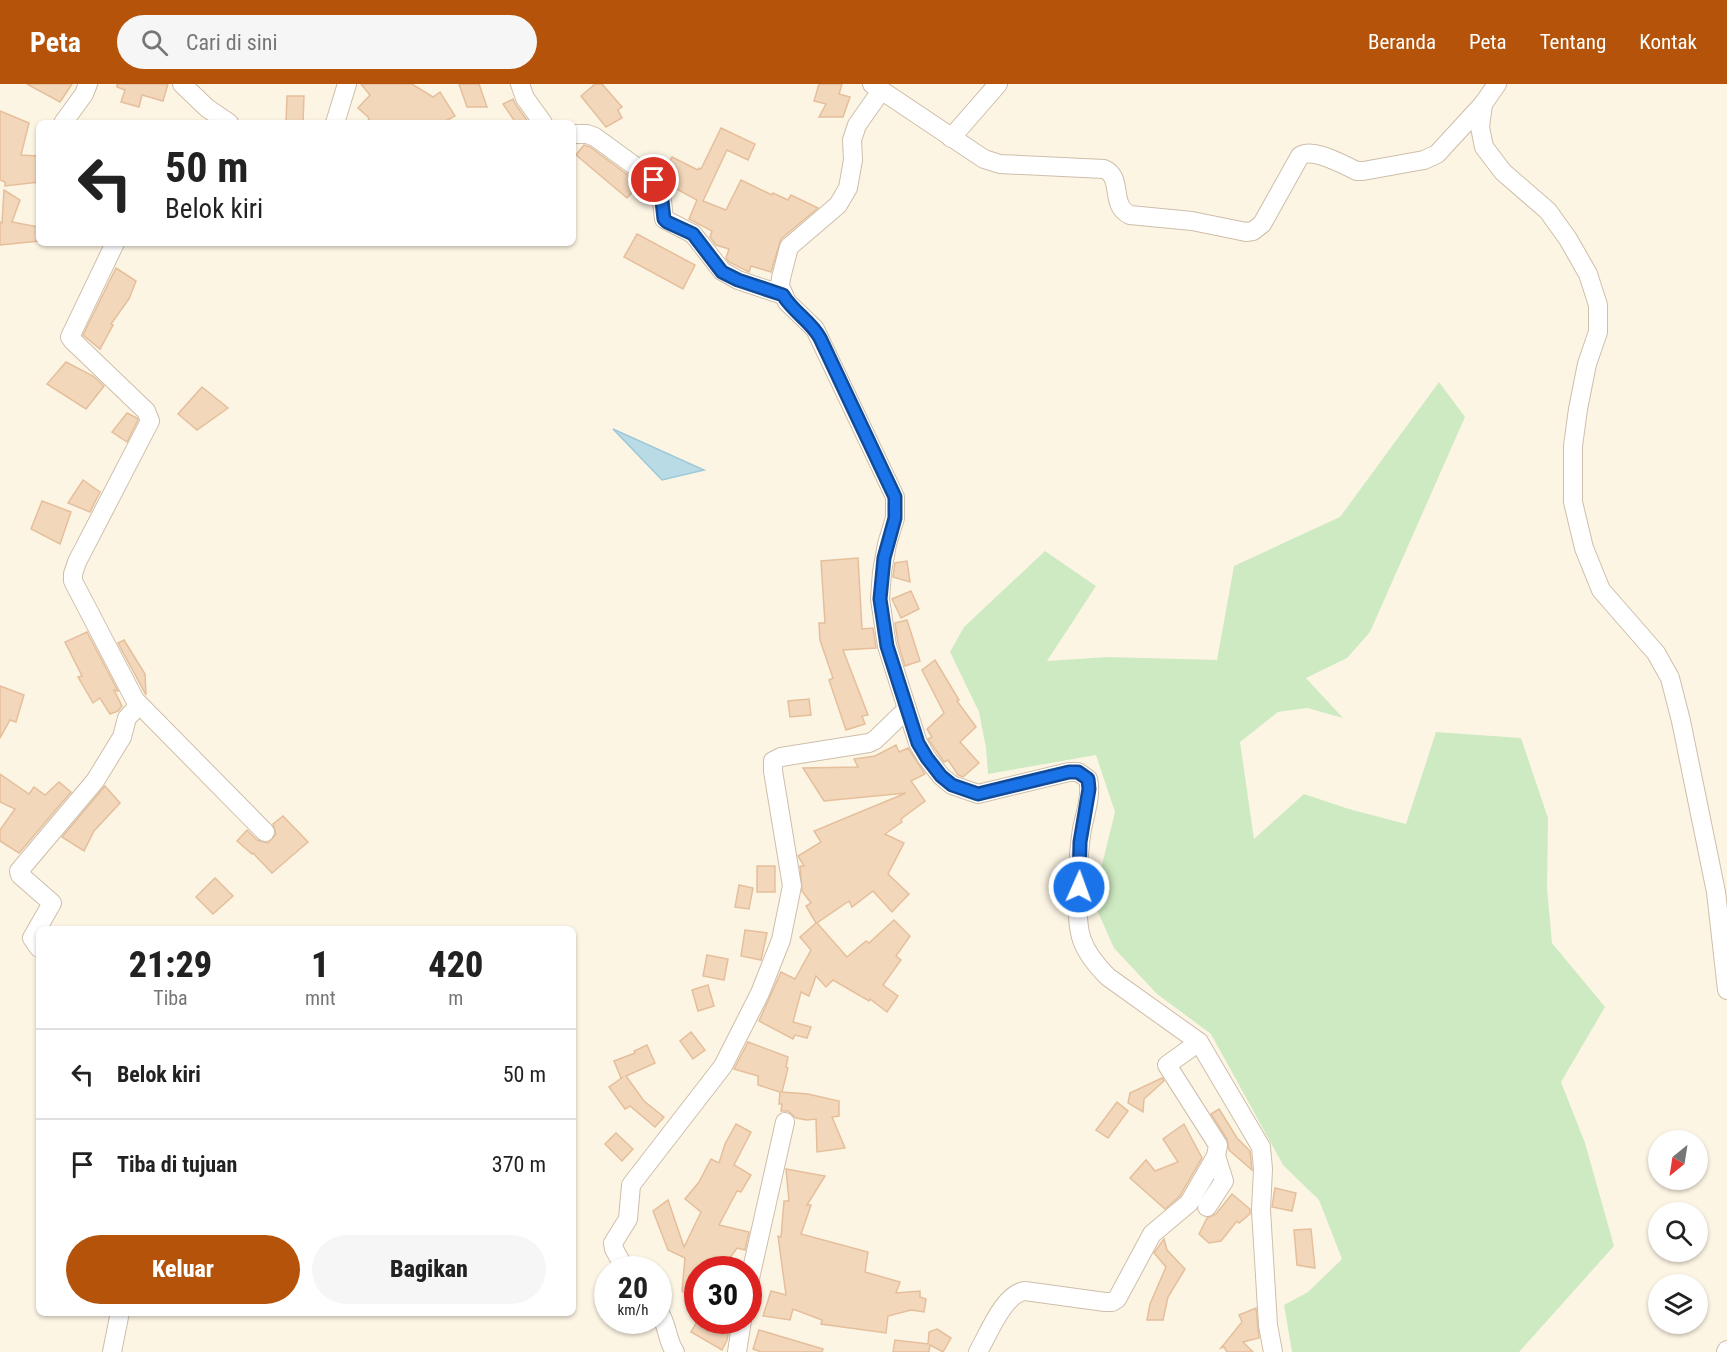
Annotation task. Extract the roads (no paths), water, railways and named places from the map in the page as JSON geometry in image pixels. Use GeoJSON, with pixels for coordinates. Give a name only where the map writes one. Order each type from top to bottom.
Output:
{"type":"FeatureCollection","features":[{"type":"Feature","properties":{"kind":"street"},"geometry":{"type":"LineString","coordinates":[[65,120],[84,94],[88,84]]}},
{"type":"Feature","properties":{"kind":"street"},"geometry":{"type":"LineString","coordinates":[[182,84],[225,120]]}},
{"type":"Feature","properties":{"kind":"street"},"geometry":{"type":"LineString","coordinates":[[336,120],[347,84]]}},
{"type":"Feature","properties":{"kind":"street"},"geometry":{"type":"LineString","coordinates":[[520,84],[525,98],[541,120]]}},
{"type":"Feature","properties":{"kind":"street"},"geometry":{"type":"LineString","coordinates":[[951,138],[998,84]]}},
{"type":"Feature","properties":{"kind":"street"},"geometry":{"type":"LineString","coordinates":[[1273,1352],[1268,1325],[1261,1210],[1263,1169],[1261,1147],[1199,1042],[1108,977],[1096,965],[1081,938],[1077,923],[1080,849],[1089,789],[1088,779],[1078,772],[1069,772],[978,794],[952,785],[941,776],[918,743],[887,646],[880,599],[887,544],[895,518],[895,497],[815,329],[787,302],[783,295],[781,278],[789,248],[838,205],[844,196],[852,166],[852,140],[856,124],[876,88],[984,159],[1000,164],[1099,168],[1108,171],[1114,177],[1119,207],[1123,212],[1130,215],[1192,221],[1246,232],[1253,231],[1262,224],[1300,156],[1304,153],[1313,152],[1357,171],[1424,160],[1437,154],[1483,104],[1497,84]]}},
{"type":"Feature","properties":{"kind":"street"},"geometry":{"type":"LineString","coordinates":[[1483,104],[1480,127],[1484,147],[1503,172],[1548,211],[1568,239],[1588,274],[1598,305],[1598,332],[1587,364],[1573,446],[1574,502],[1584,548],[1601,590],[1656,653],[1670,678],[1716,892],[1727,990]]}},
{"type":"Feature","properties":{"kind":"street"},"geometry":{"type":"LineString","coordinates":[[576,134],[595,137],[654,180],[661,192],[664,219],[693,234],[722,272],[738,280],[783,295]]}},
{"type":"Feature","properties":{"kind":"street"},"geometry":{"type":"LineString","coordinates":[[114,246],[71,333],[71,339],[146,411],[150,420],[77,562],[73,574],[76,588],[139,705],[265,832]]}},
{"type":"Feature","properties":{"kind":"street"},"geometry":{"type":"LineString","coordinates":[[39,926],[52,903],[20,875],[19,871],[95,781],[122,737],[128,718],[139,705]]}},
{"type":"Feature","properties":{"kind":"street"},"geometry":{"type":"LineString","coordinates":[[618,1256],[613,1243],[628,1219],[631,1185],[723,1066],[760,993],[781,940],[792,886],[773,761],[781,757],[869,743],[907,709]]}},
{"type":"Feature","properties":{"kind":"street"},"geometry":{"type":"LineString","coordinates":[[36,931],[32,938],[36,944]]}},
{"type":"Feature","properties":{"kind":"street"},"geometry":{"type":"LineString","coordinates":[[978,1352],[1007,1301],[1018,1291],[1105,1302],[1117,1299],[1152,1234],[1189,1203],[1216,1156],[1218,1145],[1167,1068],[1168,1063],[1199,1042]]}},
{"type":"Feature","properties":{"kind":"street"},"geometry":{"type":"LineString","coordinates":[[755,1256],[785,1122]]}},
{"type":"Feature","properties":{"kind":"street"},"geometry":{"type":"LineString","coordinates":[[1207,1207],[1224,1181],[1216,1156]]}},
{"type":"Feature","properties":{"kind":"street"},"geometry":{"type":"LineString","coordinates":[[112,1352],[119,1316]]}},
{"type":"Feature","properties":{"kind":"street"},"geometry":{"type":"LineString","coordinates":[[667,1334],[675,1352]]}},
{"type":"Feature","properties":{"kind":"street"},"geometry":{"type":"LineString","coordinates":[[737,1352],[740,1334]]}},
{"type":"Feature","properties":{"kind":"water"},"geometry":{"type":"Polygon","coordinates":[[[613,429],[704,470],[662,480],[613,429]]]}}]}
